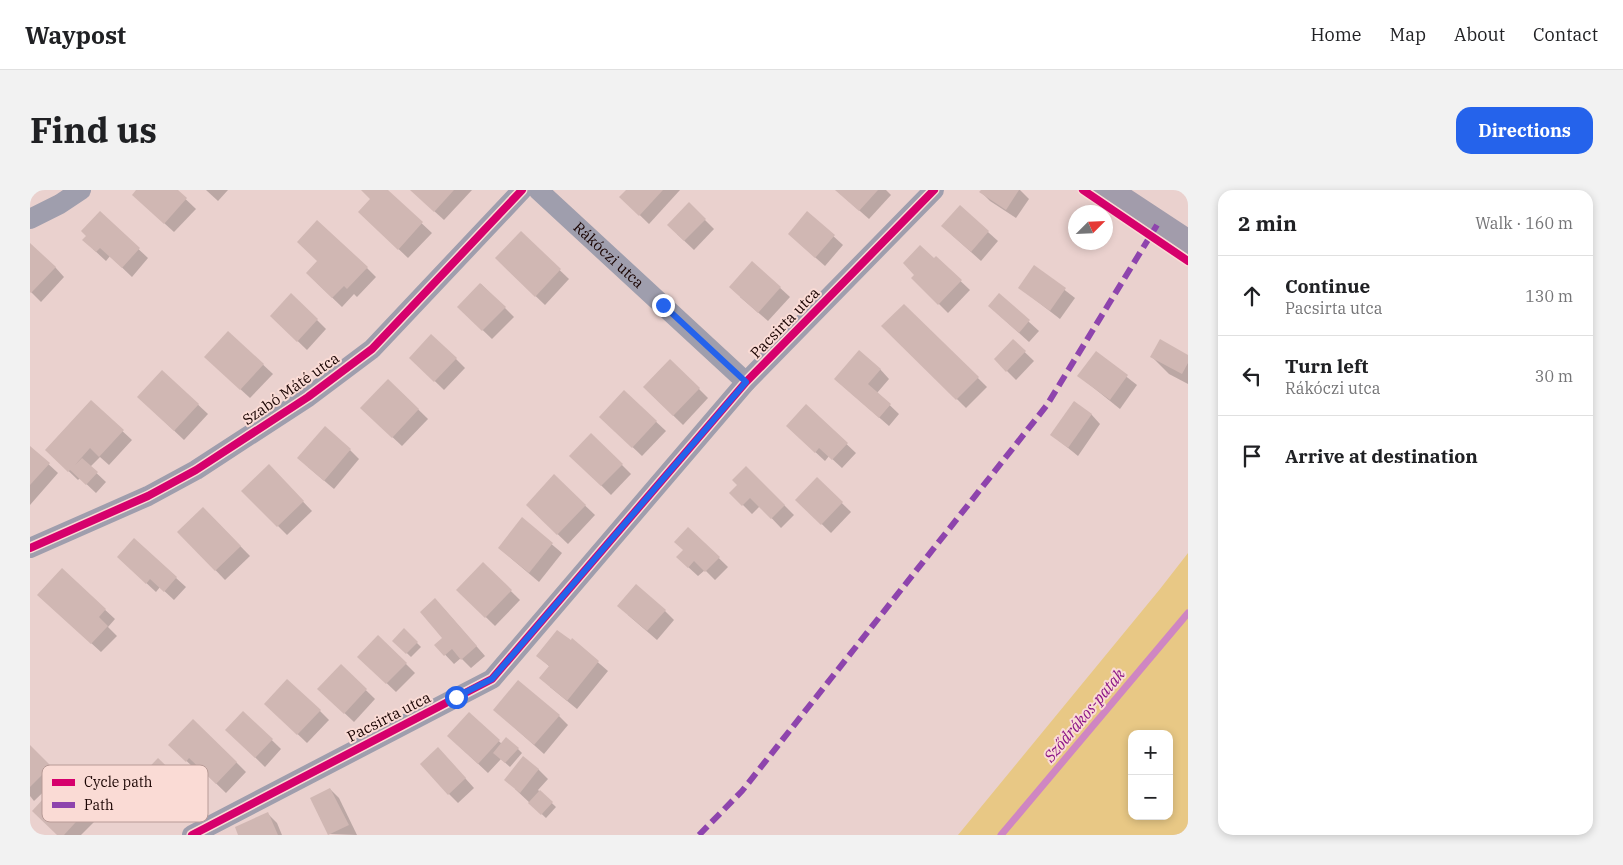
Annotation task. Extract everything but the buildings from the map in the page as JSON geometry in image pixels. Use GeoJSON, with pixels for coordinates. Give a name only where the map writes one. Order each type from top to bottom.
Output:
{"type":"FeatureCollection","features":[{"type":"Feature","properties":{"kind":"street"},"geometry":{"type":"LineString","coordinates":[[30,219],[60,204],[81,190]]}},
{"type":"Feature","properties":{"kind":"street","name":"Szabó Máté utca"},"geometry":{"type":"LineString","coordinates":[[30,548],[148,496],[196,470],[308,397],[372,349],[522,190]]}},
{"type":"Feature","properties":{"kind":"street","name":"Rákóczi utca"},"geometry":{"type":"LineString","coordinates":[[538,190],[746,382]]}},
{"type":"Feature","properties":{"kind":"street","name":"Pacsirta utca"},"geometry":{"type":"LineString","coordinates":[[192,835],[492,679],[746,382],[934,190]]}},
{"type":"Feature","properties":{"kind":"street"},"geometry":{"type":"LineString","coordinates":[[1106,190],[1188,244]]}},
{"type":"Feature","properties":{"kind":"shaded area"},"geometry":{"type":"Polygon","coordinates":[[[1188,553],[1188,835],[958,835],[1160,589],[1188,553]]]}},
{"type":"Feature","properties":{"kind":"waterway","name":"Sződrákos-patak"},"geometry":{"type":"LineString","coordinates":[[1001,835],[1188,613]]}},
{"type":"Feature","properties":{"kind":"marked path"},"geometry":{"type":"LineString","coordinates":[[699,835],[742,791],[1047,405],[1157,225]]}},
{"type":"Feature","properties":{"kind":"cycle path"},"geometry":{"type":"LineString","coordinates":[[30,548],[148,496],[196,470],[308,397],[372,349],[522,190]]}},
{"type":"Feature","properties":{"kind":"cycle path"},"geometry":{"type":"LineString","coordinates":[[192,835],[492,679],[746,382],[934,190]]}},
{"type":"Feature","properties":{"kind":"cycle path"},"geometry":{"type":"LineString","coordinates":[[1083,190],[1188,261]]}},
{"type":"Feature","properties":{"kind":"route"},"geometry":{"type":"LineString","coordinates":[[456,697],[492,679],[746,382],[663,305]]}}]}
